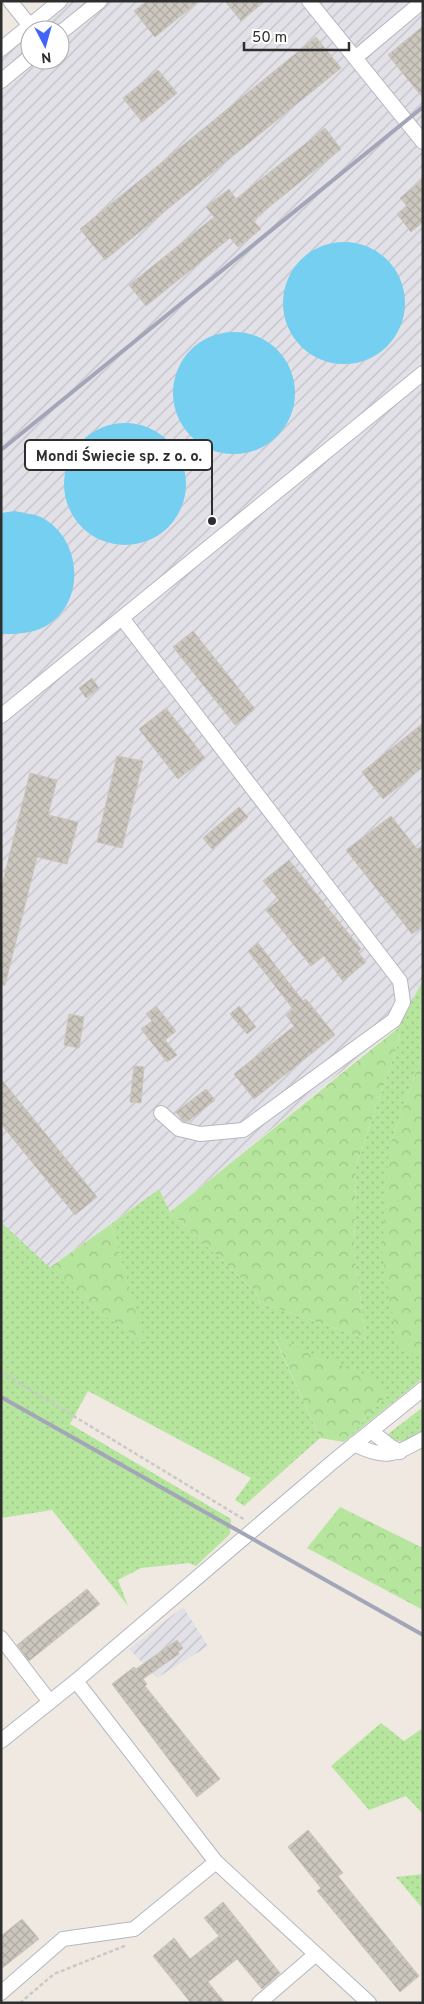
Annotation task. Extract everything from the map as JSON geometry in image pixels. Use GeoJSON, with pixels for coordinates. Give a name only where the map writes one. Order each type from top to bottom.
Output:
{"type":"FeatureCollection","features":[{"type":"Feature","properties":{"kind":"street"},"geometry":{"type":"LineString","coordinates":[[10,1],[25,20]]}},
{"type":"Feature","properties":{"kind":"street"},"geometry":{"type":"LineString","coordinates":[[70,25],[100,1]]}},
{"type":"Feature","properties":{"kind":"street"},"geometry":{"type":"LineString","coordinates":[[309,1],[422,140]]}},
{"type":"Feature","properties":{"kind":"street"},"geometry":{"type":"LineString","coordinates":[[355,58],[423,1]]}},
{"type":"Feature","properties":{"kind":"street"},"geometry":{"type":"LineString","coordinates":[[37,20],[56,3]]}},
{"type":"Feature","properties":{"kind":"street"},"geometry":{"type":"LineString","coordinates":[[2,46],[20,33]]}},
{"type":"Feature","properties":{"kind":"street"},"geometry":{"type":"LineString","coordinates":[[1,81],[20,66]]}},
{"type":"Feature","properties":{"kind":"street"},"geometry":{"type":"LineString","coordinates":[[1,716],[423,373]]}},
{"type":"Feature","properties":{"kind":"street"},"geometry":{"type":"LineString","coordinates":[[122,618],[400,981],[403,1002],[394,1020],[243,1130],[200,1134],[179,1128],[162,1113]]}},
{"type":"Feature","properties":{"kind":"street"},"geometry":{"type":"LineString","coordinates":[[1,1741],[76,1681],[354,1444],[423,1389]]}},
{"type":"Feature","properties":{"kind":"street"},"geometry":{"type":"LineString","coordinates":[[371,1431],[400,1452]]}},
{"type":"Feature","properties":{"kind":"street"},"geometry":{"type":"LineString","coordinates":[[354,1444],[377,1455],[400,1452],[423,1439]]}},
{"type":"Feature","properties":{"kind":"street"},"geometry":{"type":"LineString","coordinates":[[1,1638],[50,1702]]}},
{"type":"Feature","properties":{"kind":"street"},"geometry":{"type":"LineString","coordinates":[[76,1681],[216,1862],[369,2003]]}},
{"type":"Feature","properties":{"kind":"street"},"geometry":{"type":"LineString","coordinates":[[1,1993],[63,1939],[134,1929],[216,1862]]}},
{"type":"Feature","properties":{"kind":"street"},"geometry":{"type":"LineString","coordinates":[[259,2003],[316,1954]]}},
{"type":"Feature","properties":{"kind":"path"},"geometry":{"type":"LineString","coordinates":[[1,1372],[257,1528]]}},
{"type":"Feature","properties":{"kind":"shaded area"},"geometry":{"type":"Polygon","coordinates":[[[71,1],[423,1],[423,983],[400,1024],[170,1212],[159,1189],[49,1268],[1,1222],[1,58],[20,43],[20,70],[70,70],[70,20],[48,20],[71,1]]]}},
{"type":"Feature","properties":{"kind":"shaded area"},"geometry":{"type":"Polygon","coordinates":[[[183,1607],[208,1646],[157,1678],[129,1649],[183,1607]]]}},
{"type":"Feature","properties":{"kind":"green space"},"geometry":{"type":"Polygon","coordinates":[[[422,982],[423,1053],[389,1147],[421,1357],[423,1356],[423,1378],[344,1442],[388,1394],[275,1339],[320,1438],[244,1506],[235,1500],[251,1478],[88,1391],[70,1424],[231,1519],[230,1534],[196,1566],[189,1563],[141,1568],[118,1580],[128,1606],[52,1510],[1,1518],[1,1222],[91,1306],[145,1343],[111,1224],[159,1189],[170,1212],[254,1290],[259,1302],[366,1339],[354,1252],[356,1166],[400,1038],[398,1028],[422,982]]]}},
{"type":"Feature","properties":{"kind":"green space"},"geometry":{"type":"Polygon","coordinates":[[[398,1028],[400,1038],[356,1166],[354,1252],[366,1339],[259,1302],[254,1290],[170,1212],[398,1028]]]}},
{"type":"Feature","properties":{"kind":"green space"},"geometry":{"type":"Polygon","coordinates":[[[423,1053],[423,1356],[421,1357],[398,1347],[382,1253],[389,1147],[423,1053]]]}},
{"type":"Feature","properties":{"kind":"green space"},"geometry":{"type":"Polygon","coordinates":[[[111,1224],[146,1344],[91,1306],[49,1268],[111,1224]]]}},
{"type":"Feature","properties":{"kind":"green space"},"geometry":{"type":"Polygon","coordinates":[[[275,1338],[375,1379],[388,1394],[344,1442],[320,1438],[275,1338]]]}},
{"type":"Feature","properties":{"kind":"green space"},"geometry":{"type":"Polygon","coordinates":[[[423,1407],[423,1431],[405,1441],[394,1441],[388,1434],[423,1407]]]}},
{"type":"Feature","properties":{"kind":"green space"},"geometry":{"type":"Polygon","coordinates":[[[340,1507],[423,1548],[423,1610],[307,1548],[340,1507]]]}},
{"type":"Feature","properties":{"kind":"green space"},"geometry":{"type":"Polygon","coordinates":[[[381,1723],[404,1741],[423,1728],[423,1814],[406,1796],[369,1810],[331,1766],[381,1723]]]}},
{"type":"Feature","properties":{"kind":"green space"},"geometry":{"type":"Polygon","coordinates":[[[423,1874],[423,1909],[396,1877],[423,1874]]]}},
{"type":"Feature","properties":{"kind":"water"},"geometry":{"type":"Polygon","coordinates":[[[344,242],[367,246],[387,260],[401,280],[405,303],[401,326],[387,346],[367,360],[344,364],[321,360],[301,346],[287,326],[283,303],[287,280],[301,260],[321,246],[344,242]]]}},
{"type":"Feature","properties":{"kind":"water"},"geometry":{"type":"Polygon","coordinates":[[[234,332],[257,336],[277,350],[291,370],[295,393],[291,416],[277,436],[257,450],[234,454],[211,450],[191,436],[177,416],[173,393],[177,370],[191,350],[211,336],[234,332]]]}},
{"type":"Feature","properties":{"kind":"water"},"geometry":{"type":"Polygon","coordinates":[[[125,423],[148,427],[168,441],[182,461],[186,484],[182,507],[168,527],[148,541],[125,545],[102,541],[82,527],[68,507],[64,484],[68,461],[82,441],[102,427],[125,423]]]}},
{"type":"Feature","properties":{"kind":"water"},"geometry":{"type":"Polygon","coordinates":[[[15,511],[41,517],[55,527],[65,540],[71,554],[74,570],[73,587],[68,602],[59,615],[46,626],[18,634],[1,634],[1,513],[15,511]]]}},
{"type":"Feature","properties":{"kind":"building"},"geometry":{"type":"Polygon","coordinates":[[[147,1],[199,1],[155,37],[134,11],[147,1]]]}},
{"type":"Feature","properties":{"kind":"building"},"geometry":{"type":"Polygon","coordinates":[[[225,1],[265,1],[241,21],[225,1]]]}},
{"type":"Feature","properties":{"kind":"building"},"geometry":{"type":"Polygon","coordinates":[[[423,26],[423,98],[388,55],[423,26]]]}},
{"type":"Feature","properties":{"kind":"building"},"geometry":{"type":"Polygon","coordinates":[[[316,37],[341,68],[105,260],[80,229],[316,37]]]}},
{"type":"Feature","properties":{"kind":"building"},"geometry":{"type":"Polygon","coordinates":[[[158,70],[177,93],[142,122],[123,98],[158,70]]]}},
{"type":"Feature","properties":{"kind":"building"},"geometry":{"type":"Polygon","coordinates":[[[325,128],[341,149],[253,220],[261,229],[238,247],[230,238],[146,306],[129,285],[214,217],[206,207],[229,189],[236,199],[325,128]]]}},
{"type":"Feature","properties":{"kind":"building"},"geometry":{"type":"Polygon","coordinates":[[[423,179],[423,222],[411,232],[397,214],[407,206],[400,198],[423,179]]]}},
{"type":"Feature","properties":{"kind":"building"},"geometry":{"type":"Polygon","coordinates":[[[193,631],[255,709],[235,725],[173,647],[193,631]]]}},
{"type":"Feature","properties":{"kind":"building"},"geometry":{"type":"Polygon","coordinates":[[[92,678],[99,688],[86,698],[79,688],[92,678]]]}},
{"type":"Feature","properties":{"kind":"building"},"geometry":{"type":"Polygon","coordinates":[[[166,708],[205,758],[178,779],[139,729],[166,708]]]}},
{"type":"Feature","properties":{"kind":"building"},"geometry":{"type":"Polygon","coordinates":[[[423,723],[423,767],[383,799],[362,772],[423,723]]]}},
{"type":"Feature","properties":{"kind":"building"},"geometry":{"type":"Polygon","coordinates":[[[117,756],[143,761],[122,848],[97,842],[117,756]]]}},
{"type":"Feature","properties":{"kind":"building"},"geometry":{"type":"Polygon","coordinates":[[[30,773],[57,780],[48,815],[78,822],[67,864],[37,857],[5,985],[1,985],[1,889],[30,773]]]}},
{"type":"Feature","properties":{"kind":"building"},"geometry":{"type":"Polygon","coordinates":[[[239,807],[248,817],[212,849],[203,838],[239,807]]]}},
{"type":"Feature","properties":{"kind":"building"},"geometry":{"type":"Polygon","coordinates":[[[391,816],[417,849],[423,845],[423,926],[412,934],[346,850],[391,816]]]}},
{"type":"Feature","properties":{"kind":"building"},"geometry":{"type":"Polygon","coordinates":[[[289,860],[361,949],[358,952],[366,962],[343,981],[324,956],[311,966],[266,910],[279,900],[263,881],[289,860]]]}},
{"type":"Feature","properties":{"kind":"building"},"geometry":{"type":"Polygon","coordinates":[[[258,943],[303,1001],[306,999],[335,1035],[254,1099],[234,1074],[294,1026],[286,1015],[293,1009],[248,951],[258,943]]]}},
{"type":"Feature","properties":{"kind":"building"},"geometry":{"type":"Polygon","coordinates":[[[156,1006],[176,1031],[165,1040],[177,1055],[167,1062],[141,1029],[152,1021],[146,1014],[156,1006]]]}},
{"type":"Feature","properties":{"kind":"building"},"geometry":{"type":"Polygon","coordinates":[[[239,1006],[256,1027],[247,1034],[230,1014],[239,1006]]]}},
{"type":"Feature","properties":{"kind":"building"},"geometry":{"type":"Polygon","coordinates":[[[69,1014],[84,1017],[79,1048],[64,1045],[69,1014]]]}},
{"type":"Feature","properties":{"kind":"building"},"geometry":{"type":"Polygon","coordinates":[[[134,1066],[144,1067],[141,1103],[130,1102],[134,1066]]]}},
{"type":"Feature","properties":{"kind":"building"},"geometry":{"type":"Polygon","coordinates":[[[1,1079],[97,1197],[75,1215],[1,1124],[1,1079]]]}},
{"type":"Feature","properties":{"kind":"building"},"geometry":{"type":"Polygon","coordinates":[[[206,1089],[215,1100],[187,1122],[183,1121],[176,1112],[206,1089]]]}},
{"type":"Feature","properties":{"kind":"building"},"geometry":{"type":"Polygon","coordinates":[[[87,1589],[100,1604],[29,1661],[17,1645],[87,1589]]]}},
{"type":"Feature","properties":{"kind":"building"},"geometry":{"type":"Polygon","coordinates":[[[177,1640],[183,1648],[178,1652],[179,1654],[143,1679],[147,1684],[145,1686],[220,1779],[197,1797],[112,1684],[134,1667],[136,1669],[177,1640]]]}},
{"type":"Feature","properties":{"kind":"building"},"geometry":{"type":"Polygon","coordinates":[[[308,1830],[343,1873],[338,1876],[419,1976],[400,1992],[317,1891],[321,1888],[288,1847],[308,1830]]]}},
{"type":"Feature","properties":{"kind":"building"},"geometry":{"type":"Polygon","coordinates":[[[223,1902],[280,1973],[262,1989],[237,1959],[208,1982],[225,2003],[191,2003],[153,1956],[174,1938],[190,1959],[219,1936],[204,1918],[223,1902]]]}},
{"type":"Feature","properties":{"kind":"building"},"geometry":{"type":"Polygon","coordinates":[[[22,1919],[39,1939],[1,1969],[1,1936],[22,1919]]]}},
{"type":"Feature","properties":{"kind":"railway"},"geometry":{"type":"LineString","coordinates":[[1,450],[423,107]]}},
{"type":"Feature","properties":{"kind":"railway"},"geometry":{"type":"LineString","coordinates":[[1,1397],[423,1635]]}},
{"type":"Feature","properties":{"kind":"place","name":"Mondi Świecie sp. z o. o."},"geometry":{"type":"Point","coordinates":[212,521]}}]}
